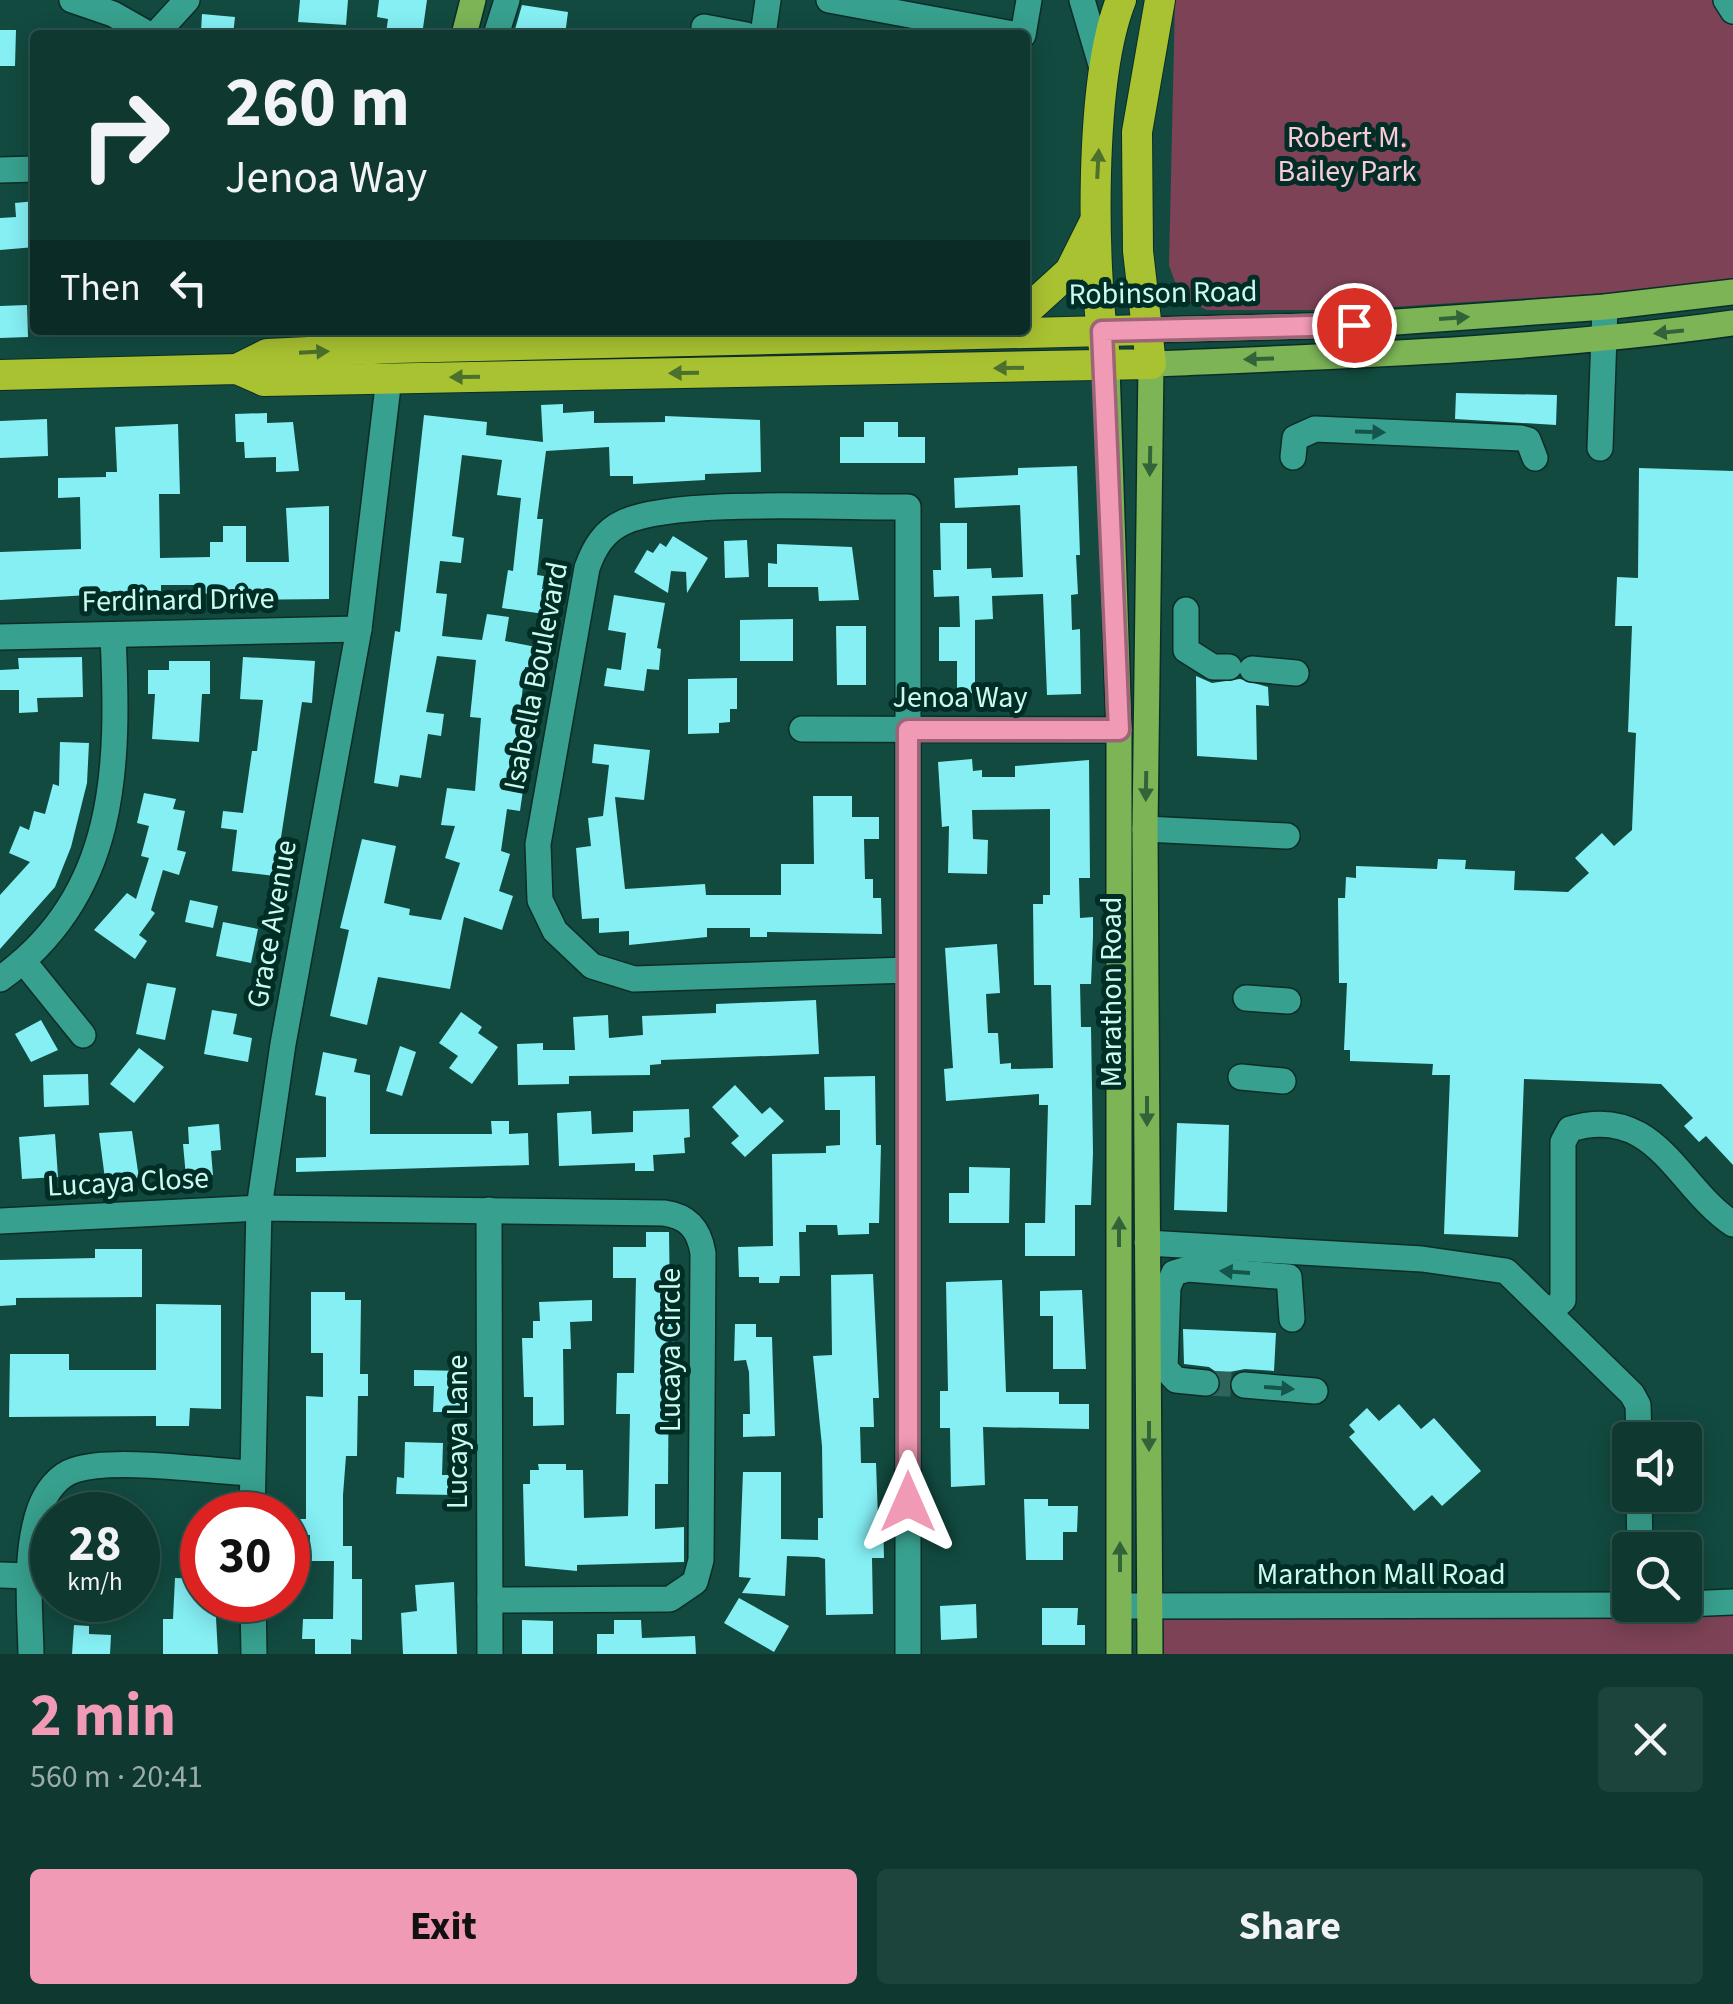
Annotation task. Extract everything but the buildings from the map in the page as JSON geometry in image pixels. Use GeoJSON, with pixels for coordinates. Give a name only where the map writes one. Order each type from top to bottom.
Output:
{"type":"FeatureCollection","features":[{"type":"Feature","properties":{"kind":"highway","name":"Marathon Road"},"geometry":{"type":"LineString","coordinates":[[1107,367],[1096,218],[1104,82],[1121,0]]}},
{"type":"Feature","properties":{"kind":"highway","name":"Marathon Road"},"geometry":{"type":"LineString","coordinates":[[1151,364],[1138,251],[1137,132],[1160,0]]}},
{"type":"Feature","properties":{"kind":"highway"},"geometry":{"type":"LineString","coordinates":[[1030,307],[1070,271],[1096,218]]}},
{"type":"Feature","properties":{"kind":"highway","name":"Robinson Road"},"geometry":{"type":"LineString","coordinates":[[1030,332],[1147,330]]}},
{"type":"Feature","properties":{"kind":"highway","name":"Robinson Road"},"geometry":{"type":"LineString","coordinates":[[394,352],[761,335]]}},
{"type":"Feature","properties":{"kind":"highway","name":"Robinson Road"},"geometry":{"type":"LineString","coordinates":[[0,375],[237,369],[267,354],[394,352],[1107,367],[1151,364]]}},
{"type":"Feature","properties":{"kind":"main road"},"geometry":{"type":"LineString","coordinates":[[465,30],[473,0]]}},
{"type":"Feature","properties":{"kind":"main road","name":"Robinson Road"},"geometry":{"type":"LineString","coordinates":[[1147,330],[1354,325],[1605,307],[1733,292]]}},
{"type":"Feature","properties":{"kind":"main road","name":"Robinson Road"},"geometry":{"type":"LineString","coordinates":[[1151,364],[1606,338],[1733,323]]}},
{"type":"Feature","properties":{"kind":"main road","name":"Marathon Road"},"geometry":{"type":"LineString","coordinates":[[1150,1654],[1145,829],[1151,364]]}},
{"type":"Feature","properties":{"kind":"main road","name":"Marathon Road"},"geometry":{"type":"LineString","coordinates":[[1107,367],[1119,730],[1119,1654]]}},
{"type":"Feature","properties":{"kind":"street"},"geometry":{"type":"LineString","coordinates":[[72,0],[113,14],[143,30]]}},
{"type":"Feature","properties":{"kind":"street"},"geometry":{"type":"LineString","coordinates":[[157,30],[186,0]]}},
{"type":"Feature","properties":{"kind":"street"},"geometry":{"type":"LineString","coordinates":[[498,30],[508,0]]}},
{"type":"Feature","properties":{"kind":"street"},"geometry":{"type":"LineString","coordinates":[[703,30],[708,0]]}},
{"type":"Feature","properties":{"kind":"street"},"geometry":{"type":"LineString","coordinates":[[764,30],[768,0]]}},
{"type":"Feature","properties":{"kind":"street"},"geometry":{"type":"LineString","coordinates":[[829,0],[993,30]]}},
{"type":"Feature","properties":{"kind":"street"},"geometry":{"type":"LineString","coordinates":[[1021,30],[1029,0]]}},
{"type":"Feature","properties":{"kind":"street"},"geometry":{"type":"LineString","coordinates":[[1082,0],[1098,42],[1104,82]]}},
{"type":"Feature","properties":{"kind":"street"},"geometry":{"type":"LineString","coordinates":[[1726,0],[1733,11]]}},
{"type":"Feature","properties":{"kind":"street"},"geometry":{"type":"LineString","coordinates":[[0,170],[30,169]]}},
{"type":"Feature","properties":{"kind":"street"},"geometry":{"type":"LineString","coordinates":[[1600,448],[1605,307]]}},
{"type":"Feature","properties":{"kind":"street","name":"Grace Avenue"},"geometry":{"type":"LineString","coordinates":[[252,1492],[260,1208],[283,1044],[358,629],[394,352]]}},
{"type":"Feature","properties":{"kind":"street"},"geometry":{"type":"LineString","coordinates":[[1293,458],[1295,438],[1314,429],[1521,438],[1528,440],[1535,458]]}},
{"type":"Feature","properties":{"kind":"street","name":"Isabella Boulevard"},"geometry":{"type":"LineString","coordinates":[[908,970],[649,980],[612,975],[577,956],[548,922],[540,900],[537,859],[587,568],[597,544],[625,522],[690,510],[908,507],[908,730],[908,970],[908,1654]]}},
{"type":"Feature","properties":{"kind":"street"},"geometry":{"type":"LineString","coordinates":[[1186,610],[1186,650],[1213,666],[1296,673]]}},
{"type":"Feature","properties":{"kind":"street","name":"Ferdinard Drive"},"geometry":{"type":"LineString","coordinates":[[0,637],[358,629]]}},
{"type":"Feature","properties":{"kind":"street"},"geometry":{"type":"LineString","coordinates":[[0,979],[24,962],[49,936],[82,884],[107,816],[116,726],[113,634]]}},
{"type":"Feature","properties":{"kind":"street","name":"Jenoa Way"},"geometry":{"type":"LineString","coordinates":[[802,729],[1119,730]]}},
{"type":"Feature","properties":{"kind":"street"},"geometry":{"type":"LineString","coordinates":[[1145,829],[1287,836]]}},
{"type":"Feature","properties":{"kind":"street"},"geometry":{"type":"LineString","coordinates":[[24,962],[84,1036]]}},
{"type":"Feature","properties":{"kind":"street"},"geometry":{"type":"LineString","coordinates":[[1246,998],[1288,1001]]}},
{"type":"Feature","properties":{"kind":"street"},"geometry":{"type":"LineString","coordinates":[[1241,1077],[1282,1081]]}},
{"type":"Feature","properties":{"kind":"street"},"geometry":{"type":"LineString","coordinates":[[1551,1311],[1563,1300],[1562,1142],[1570,1129],[1614,1128],[1645,1136],[1733,1224]]}},
{"type":"Feature","properties":{"kind":"street","name":"Lucaya Circle"},"geometry":{"type":"LineString","coordinates":[[260,1208],[674,1214],[697,1230],[703,1252],[701,1560],[695,1582],[670,1598],[490,1600]]}},
{"type":"Feature","properties":{"kind":"street","name":"Lucaya Close"},"geometry":{"type":"LineString","coordinates":[[0,1221],[260,1208]]}},
{"type":"Feature","properties":{"kind":"street","name":"Lucaya Lane"},"geometry":{"type":"LineString","coordinates":[[489,1210],[490,1654]]}},
{"type":"Feature","properties":{"kind":"street"},"geometry":{"type":"LineString","coordinates":[[1148,1243],[1422,1259],[1500,1270],[1519,1279],[1636,1399],[1638,1422]]}},
{"type":"Feature","properties":{"kind":"street"},"geometry":{"type":"LineString","coordinates":[[1206,1383],[1176,1380],[1167,1372],[1168,1287],[1174,1272],[1188,1268],[1288,1276],[1292,1320]]}},
{"type":"Feature","properties":{"kind":"street"},"geometry":{"type":"LineString","coordinates":[[1244,1386],[1315,1390]]}},
{"type":"Feature","properties":{"kind":"street"},"geometry":{"type":"LineString","coordinates":[[52,1492],[66,1474],[116,1466],[252,1473]]}},
{"type":"Feature","properties":{"kind":"street"},"geometry":{"type":"LineString","coordinates":[[0,1575],[30,1576]]}},
{"type":"Feature","properties":{"kind":"street"},"geometry":{"type":"LineString","coordinates":[[1702,1603],[1733,1602]]}},
{"type":"Feature","properties":{"kind":"street","name":"Marathon Mall Road"},"geometry":{"type":"LineString","coordinates":[[1120,1606],[1612,1605]]}},
{"type":"Feature","properties":{"kind":"street"},"geometry":{"type":"LineString","coordinates":[[31,1622],[31,1654]]}},
{"type":"Feature","properties":{"kind":"street"},"geometry":{"type":"LineString","coordinates":[[253,1622],[254,1654]]}},
{"type":"Feature","properties":{"kind":"green space","name":"Robert M. Bailey Park"},"geometry":{"type":"Polygon","coordinates":[[[1175,0],[1733,0],[1733,279],[1608,293],[1347,310],[1207,310],[1180,297],[1169,265],[1175,0]]]}},
{"type":"Feature","properties":{"kind":"green space"},"geometry":{"type":"Polygon","coordinates":[[[1702,1615],[1733,1615],[1733,1654],[1147,1654],[1147,1620],[1612,1616],[1612,1622],[1702,1622],[1702,1615]]]}},
{"type":"Feature","properties":{"kind":"tunnel"},"geometry":{"type":"LineString","coordinates":[[1206,1383],[1244,1385]]}},
{"type":"Feature","properties":{"kind":"route"},"geometry":{"type":"LineString","coordinates":[[908,1502],[908,730],[1119,730],[1107,367],[1102,331],[1354,325]]}}]}
